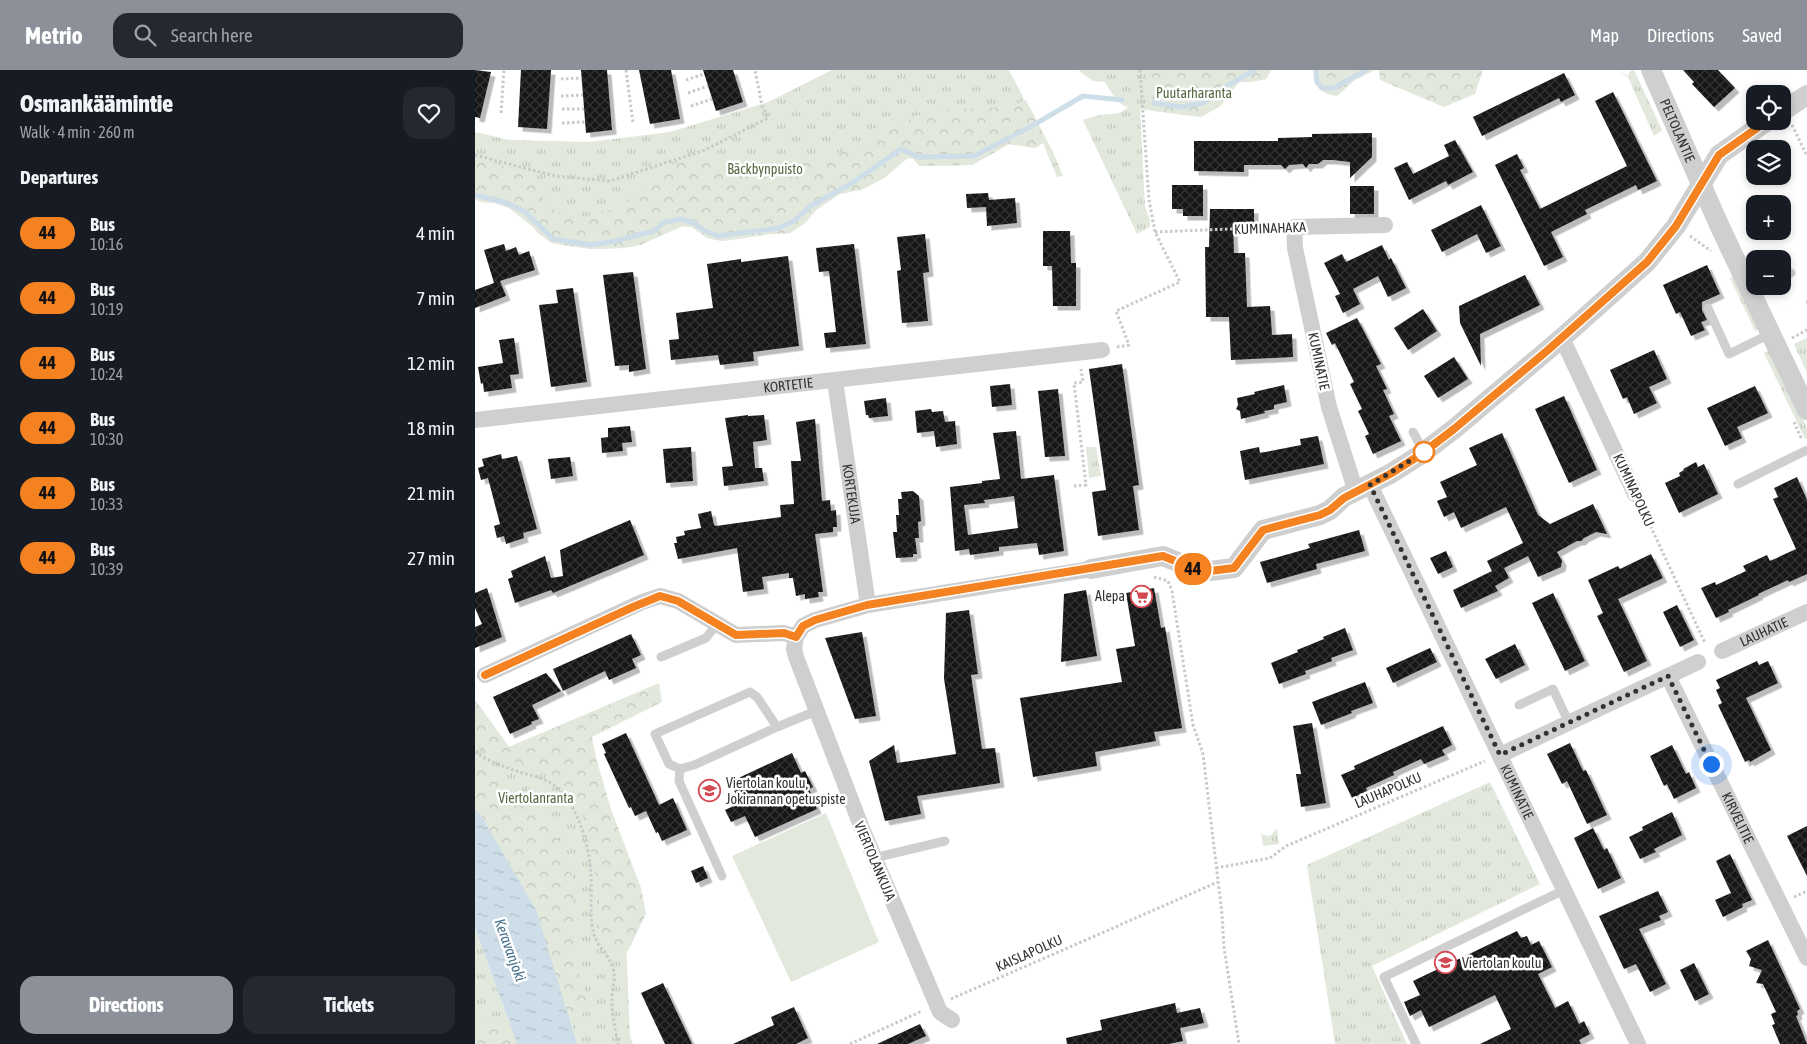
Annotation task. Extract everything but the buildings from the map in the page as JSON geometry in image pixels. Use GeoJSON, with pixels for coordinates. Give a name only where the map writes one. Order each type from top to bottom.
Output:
{"type":"FeatureCollection","features":[{"type":"Feature","properties":{"kind":"street","name":"PELTOLANTIE"},"geometry":{"type":"LineString","coordinates":[[1651,70],[1701,186],[1746,267]]}},
{"type":"Feature","properties":{"kind":"street"},"geometry":{"type":"LineString","coordinates":[[1791,113],[1807,95]]}},
{"type":"Feature","properties":{"kind":"street"},"geometry":{"type":"LineString","coordinates":[[485,675],[637,604],[660,596],[678,601],[736,635],[784,633],[796,637],[803,626],[815,620],[867,605],[1163,556],[1202,572],[1234,568],[1263,530],[1320,515],[1330,510],[1344,498],[1424,452],[1454,429],[1562,338],[1647,262],[1673,230],[1719,155],[1754,130]]}},
{"type":"Feature","properties":{"kind":"street","name":"KUMINAHAKA"},"geometry":{"type":"LineString","coordinates":[[1294,227],[1385,225]]}},
{"type":"Feature","properties":{"kind":"street","name":"KUMINATIE"},"geometry":{"type":"LineString","coordinates":[[1294,227],[1295,248],[1329,407],[1363,488],[1500,755],[1638,1044]]}},
{"type":"Feature","properties":{"kind":"street","name":"PELTOLANTIE"},"geometry":{"type":"LineString","coordinates":[[1760,295],[1772,333],[1807,410]]}},
{"type":"Feature","properties":{"kind":"street","name":"KUMINAPOLKU"},"geometry":{"type":"LineString","coordinates":[[1562,338],[1635,494]]}},
{"type":"Feature","properties":{"kind":"street","name":"KORTETIE"},"geometry":{"type":"LineString","coordinates":[[475,420],[1102,350]]}},
{"type":"Feature","properties":{"kind":"street","name":"KORTEKUJA"},"geometry":{"type":"LineString","coordinates":[[835,381],[867,605]]}},
{"type":"Feature","properties":{"kind":"street","name":"LAUHATIE"},"geometry":{"type":"LineString","coordinates":[[1722,651],[1807,612]]}},
{"type":"Feature","properties":{"kind":"street","name":"VIERTOLANKUJA"},"geometry":{"type":"LineString","coordinates":[[796,637],[794,649],[816,711],[930,1008],[952,1020]]}},
{"type":"Feature","properties":{"kind":"street"},"geometry":{"type":"LineString","coordinates":[[1500,755],[1698,662]]}},
{"type":"Feature","properties":{"kind":"street","name":"KIRVELITIE"},"geometry":{"type":"LineString","coordinates":[[1668,676],[1807,958]]}},
{"type":"Feature","properties":{"kind":"lane"},"geometry":{"type":"LineString","coordinates":[[1708,308],[1729,354],[1772,333]]}},
{"type":"Feature","properties":{"kind":"lane"},"geometry":{"type":"LineString","coordinates":[[1413,432],[1424,452]]}},
{"type":"Feature","properties":{"kind":"lane"},"geometry":{"type":"LineString","coordinates":[[1738,484],[1807,450]]}},
{"type":"Feature","properties":{"kind":"lane"},"geometry":{"type":"LineString","coordinates":[[661,657],[706,638],[717,624]]}},
{"type":"Feature","properties":{"kind":"lane"},"geometry":{"type":"LineString","coordinates":[[1519,705],[1553,689],[1569,723]]}},
{"type":"Feature","properties":{"kind":"lane"},"geometry":{"type":"LineString","coordinates":[[777,727],[757,697],[750,692],[655,734],[669,764],[681,769],[695,765],[816,711]]}},
{"type":"Feature","properties":{"kind":"lane"},"geometry":{"type":"LineString","coordinates":[[681,769],[679,781],[722,876]]}},
{"type":"Feature","properties":{"kind":"lane"},"geometry":{"type":"LineString","coordinates":[[874,858],[945,841]]}},
{"type":"Feature","properties":{"kind":"lane"},"geometry":{"type":"LineString","coordinates":[[1416,1044],[1383,977],[1564,890]]}},
{"type":"Feature","properties":{"kind":"path"},"geometry":{"type":"LineString","coordinates":[[501,113],[504,70]]}},
{"type":"Feature","properties":{"kind":"path"},"geometry":{"type":"LineString","coordinates":[[626,70],[633,123]]}},
{"type":"Feature","properties":{"kind":"path"},"geometry":{"type":"LineString","coordinates":[[475,155],[555,176],[610,181],[705,150],[768,118],[762,106],[755,70]]}},
{"type":"Feature","properties":{"kind":"path"},"geometry":{"type":"LineString","coordinates":[[1129,345],[1116,311],[1179,282],[1155,232],[1149,200],[1140,70]]}},
{"type":"Feature","properties":{"kind":"path"},"geometry":{"type":"LineString","coordinates":[[686,80],[704,74]]}},
{"type":"Feature","properties":{"kind":"path"},"geometry":{"type":"LineString","coordinates":[[561,79],[581,78]]}},
{"type":"Feature","properties":{"kind":"path"},"geometry":{"type":"LineString","coordinates":[[688,93],[708,86]]}},
{"type":"Feature","properties":{"kind":"path"},"geometry":{"type":"LineString","coordinates":[[561,96],[583,96]]}},
{"type":"Feature","properties":{"kind":"path"},"geometry":{"type":"LineString","coordinates":[[691,106],[712,99]]}},
{"type":"Feature","properties":{"kind":"path"},"geometry":{"type":"LineString","coordinates":[[562,109],[584,109]]}},
{"type":"Feature","properties":{"kind":"path"},"geometry":{"type":"LineString","coordinates":[[562,123],[585,122]]}},
{"type":"Feature","properties":{"kind":"path"},"geometry":{"type":"LineString","coordinates":[[1791,125],[1807,156]]}},
{"type":"Feature","properties":{"kind":"path","name":"KUMINAHAKA"},"geometry":{"type":"LineString","coordinates":[[1155,232],[1294,227]]}},
{"type":"Feature","properties":{"kind":"path"},"geometry":{"type":"LineString","coordinates":[[1074,486],[1085,485],[1074,383],[1083,382],[1079,353]]}},
{"type":"Feature","properties":{"kind":"path","name":"KUMINAPOLKU"},"geometry":{"type":"LineString","coordinates":[[1635,494],[1705,643]]}},
{"type":"Feature","properties":{"kind":"path"},"geometry":{"type":"LineString","coordinates":[[1168,581],[1172,591],[1193,725],[1203,754],[1222,914],[1224,947],[1239,1044]]}},
{"type":"Feature","properties":{"kind":"path"},"geometry":{"type":"LineString","coordinates":[[475,752],[483,758],[513,770],[542,778],[557,786],[578,816],[585,838],[591,870],[592,924],[595,939],[608,956],[615,978],[612,996],[613,1019],[618,1044]]}},
{"type":"Feature","properties":{"kind":"path","name":"LAUHAPOLKU"},"geometry":{"type":"LineString","coordinates":[[1216,868],[1270,858],[1286,846],[1500,755]]}},
{"type":"Feature","properties":{"kind":"path","name":"KAISLAPOLKU"},"geometry":{"type":"LineString","coordinates":[[850,1044],[1218,882]]}},
{"type":"Feature","properties":{"kind":"path"},"geometry":{"type":"LineString","coordinates":[[920,1002],[930,1008]]}},
{"type":"Feature","properties":{"kind":"green space","name":"Bäckbynpuisto"},"geometry":{"type":"Polygon","coordinates":[[[832,70],[1009,70],[1043,143],[1035,148],[1009,144],[972,165],[920,166],[913,159],[907,158],[884,178],[863,189],[840,194],[816,210],[805,223],[790,233],[722,241],[707,238],[692,227],[682,226],[640,245],[623,248],[592,249],[568,246],[552,243],[509,208],[475,199],[475,132],[509,140],[589,142],[670,132],[768,102],[832,70]]]}},
{"type":"Feature","properties":{"kind":"green space"},"geometry":{"type":"Polygon","coordinates":[[[1080,70],[1271,70],[1266,79],[1239,82],[1220,106],[1201,117],[1140,109],[1145,206],[1150,227],[1137,234],[1083,120],[1098,115],[1118,113],[1128,107],[1118,101],[1105,82],[1093,81],[1080,70]]]}},
{"type":"Feature","properties":{"kind":"green space","name":"Puutarharanta"},"geometry":{"type":"Polygon","coordinates":[[[1149,70],[1271,70],[1266,79],[1239,82],[1220,106],[1201,117],[1154,111],[1149,70]]]}},
{"type":"Feature","properties":{"kind":"green space"},"geometry":{"type":"Polygon","coordinates":[[[1314,70],[1375,70],[1355,80],[1337,96],[1322,91],[1316,85],[1314,70]]]}},
{"type":"Feature","properties":{"kind":"green space"},"geometry":{"type":"Polygon","coordinates":[[[1379,70],[1483,70],[1475,94],[1444,107],[1380,80],[1379,70]]]}},
{"type":"Feature","properties":{"kind":"green space"},"geometry":{"type":"Polygon","coordinates":[[[1615,70],[1628,76],[1631,70],[1634,70],[1662,130],[1654,136],[1628,77],[1615,70]]]}},
{"type":"Feature","properties":{"kind":"green space"},"geometry":{"type":"Polygon","coordinates":[[[1026,100],[1053,152],[1063,176],[1057,177],[1043,143],[1035,148],[1009,144],[972,165],[920,166],[913,159],[908,158],[884,178],[863,189],[840,194],[816,210],[805,223],[790,233],[722,241],[707,238],[692,227],[683,226],[640,245],[623,248],[592,249],[552,243],[509,208],[475,199],[475,158],[525,172],[548,205],[564,217],[583,219],[593,213],[620,208],[638,193],[657,170],[696,156],[805,159],[827,157],[875,139],[915,116],[943,110],[1008,107],[1026,100]]]}},
{"type":"Feature","properties":{"kind":"green space"},"geometry":{"type":"Polygon","coordinates":[[[1735,275],[1760,329],[1755,331],[1730,278],[1735,275]]]}},
{"type":"Feature","properties":{"kind":"green space"},"geometry":{"type":"Polygon","coordinates":[[[1807,338],[1807,373],[1794,344],[1807,338]]]}},
{"type":"Feature","properties":{"kind":"green space"},"geometry":{"type":"Polygon","coordinates":[[[1770,350],[1807,428],[1807,438],[1805,439],[1764,353],[1770,350]]]}},
{"type":"Feature","properties":{"kind":"green space"},"geometry":{"type":"Polygon","coordinates":[[[1086,447],[1096,447],[1101,476],[1089,478],[1086,447]]]}},
{"type":"Feature","properties":{"kind":"green space"},"geometry":{"type":"Polygon","coordinates":[[[659,683],[662,702],[592,737],[611,809],[641,888],[646,914],[628,951],[614,951],[604,943],[599,926],[599,898],[590,843],[582,812],[569,792],[549,776],[475,747],[475,700],[509,747],[659,683]]]}},
{"type":"Feature","properties":{"kind":"green space","name":"Viertolanranta"},"geometry":{"type":"Polygon","coordinates":[[[475,700],[509,747],[578,718],[626,940],[630,1036],[633,1044],[577,1044],[567,1013],[482,817],[475,809],[475,700]]]}},
{"type":"Feature","properties":{"kind":"green space"},"geometry":{"type":"Polygon","coordinates":[[[475,758],[529,799],[555,828],[573,880],[577,969],[590,1005],[571,1026],[536,910],[482,817],[475,809],[475,758]]]}},
{"type":"Feature","properties":{"kind":"green space"},"geometry":{"type":"Polygon","coordinates":[[[1490,782],[1540,884],[1372,966],[1407,1044],[1335,1044],[1307,865],[1490,782]]]}},
{"type":"Feature","properties":{"kind":"green space"},"geometry":{"type":"Polygon","coordinates":[[[826,813],[879,942],[791,982],[732,856],[826,813]]]}},
{"type":"Feature","properties":{"kind":"green space"},"geometry":{"type":"Polygon","coordinates":[[[1277,829],[1279,844],[1263,846],[1261,832],[1263,835],[1270,836],[1277,829]]]}},
{"type":"Feature","properties":{"kind":"green space"},"geometry":{"type":"Polygon","coordinates":[[[475,928],[517,1044],[475,1044],[475,928]]]}},
{"type":"Feature","properties":{"kind":"green space"},"geometry":{"type":"Polygon","coordinates":[[[475,1023],[508,1024],[517,1044],[475,1044],[475,1023]]]}},
{"type":"Feature","properties":{"kind":"water","name":"Keravanjoki"},"geometry":{"type":"Polygon","coordinates":[[[475,809],[482,817],[536,910],[577,1044],[517,1044],[475,928],[475,809]]]}},
{"type":"Feature","properties":{"kind":"waterway"},"geometry":{"type":"LineString","coordinates":[[1154,103],[1182,107],[1203,103],[1225,87],[1255,70]]}},
{"type":"Feature","properties":{"kind":"waterway"},"geometry":{"type":"LineString","coordinates":[[1316,70],[1317,82],[1322,88],[1334,88],[1366,70]]}},
{"type":"Feature","properties":{"kind":"waterway"},"geometry":{"type":"LineString","coordinates":[[475,195],[507,203],[524,211],[553,239],[591,245],[654,231],[665,222],[681,219],[694,223],[705,231],[718,236],[779,228],[794,221],[809,207],[852,183],[901,149],[918,157],[974,156],[1030,127],[1083,96],[1122,100]]}},
{"type":"Feature","properties":{"kind":"bus line","name":"44"},"geometry":{"type":"LineString","coordinates":[[485,675],[642,602],[660,596],[678,601],[736,635],[784,633],[796,637],[803,626],[815,620],[867,605],[1163,556],[1202,572],[1234,568],[1263,530],[1320,515],[1330,510],[1337,502],[1390,474],[1420,455],[1454,429],[1548,350],[1647,262],[1671,234],[1719,155],[1754,130]]}},
{"type":"Feature","properties":{"kind":"place","name":"Alepa"},"geometry":{"type":"Point","coordinates":[1141,596]}},
{"type":"Feature","properties":{"kind":"place","name":"Viertolan koulu, Jokirannan opetuspiste"},"geometry":{"type":"Point","coordinates":[710,791]}},
{"type":"Feature","properties":{"kind":"place","name":"Viertolan koulu"},"geometry":{"type":"Point","coordinates":[1446,963]}},
{"type":"Feature","properties":{"kind":"route"},"geometry":{"type":"LineString","coordinates":[[1424,452],[1370,485],[1500,755],[1668,676],[1711,764]]}}]}
